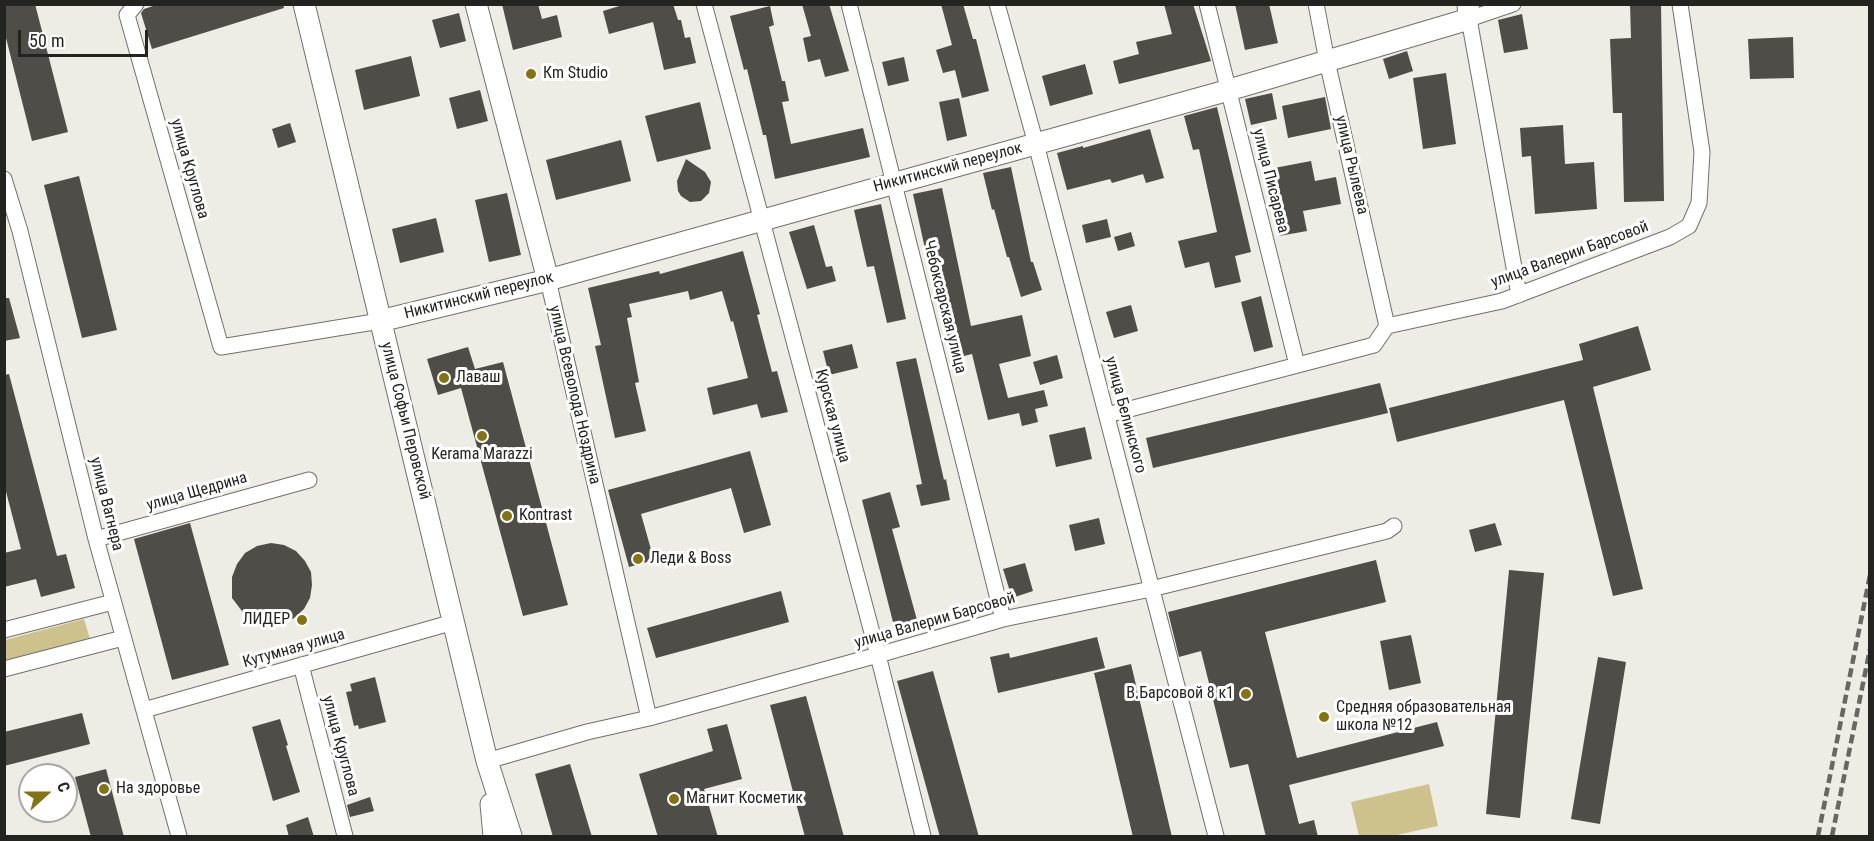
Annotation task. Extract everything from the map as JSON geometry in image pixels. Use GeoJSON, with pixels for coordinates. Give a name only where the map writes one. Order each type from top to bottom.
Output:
{"type":"FeatureCollection","features":[{"type":"Feature","properties":{"kind":"main road","name":"улица Софьи Перовской"},"geometry":{"type":"LineString","coordinates":[[304,4],[488,761],[511,837]]}},
{"type":"Feature","properties":{"kind":"main road","name":"улица Всеволода Ноздрина"},"geometry":{"type":"LineString","coordinates":[[476,4],[548,280]]}},
{"type":"Feature","properties":{"kind":"main road","name":"Никитинский переулок"},"geometry":{"type":"LineString","coordinates":[[380,321],[548,280],[1229,90],[1327,61],[1469,12]]}},
{"type":"Feature","properties":{"kind":"main road"},"geometry":{"type":"LineString","coordinates":[[488,761],[494,837]]}},
{"type":"Feature","properties":{"kind":"street","name":"улица Круглова"},"geometry":{"type":"LineString","coordinates":[[136,4],[127,15],[221,347],[380,321]]}},
{"type":"Feature","properties":{"kind":"street","name":"Курская улица"},"geometry":{"type":"LineString","coordinates":[[704,4],[878,656],[923,837]]}},
{"type":"Feature","properties":{"kind":"street","name":"Чебоксарская улица"},"geometry":{"type":"LineString","coordinates":[[849,4],[1003,619]]}},
{"type":"Feature","properties":{"kind":"street","name":"улица Белинского"},"geometry":{"type":"LineString","coordinates":[[997,4],[1036,144],[1216,837]]}},
{"type":"Feature","properties":{"kind":"street","name":"улица Писарева"},"geometry":{"type":"LineString","coordinates":[[1207,4],[1297,365]]}},
{"type":"Feature","properties":{"kind":"street","name":"улица Рылеева"},"geometry":{"type":"LineString","coordinates":[[1316,4],[1387,326]]}},
{"type":"Feature","properties":{"kind":"street","name":"Никитинский переулок"},"geometry":{"type":"LineString","coordinates":[[1469,12],[1513,4]]}},
{"type":"Feature","properties":{"kind":"street","name":"улица Валерии Барсовой"},"geometry":{"type":"LineString","coordinates":[[1387,326],[1502,301],[1670,237],[1689,226],[1699,203],[1702,152],[1680,4]]}},
{"type":"Feature","properties":{"kind":"street"},"geometry":{"type":"LineString","coordinates":[[1469,12],[1519,294]]}},
{"type":"Feature","properties":{"kind":"street","name":"улица Вагнера"},"geometry":{"type":"LineString","coordinates":[[4,179],[20,231],[113,603],[179,837]]}},
{"type":"Feature","properties":{"kind":"street","name":"улица Всеволода Ноздрина"},"geometry":{"type":"LineString","coordinates":[[548,280],[649,718]]}},
{"type":"Feature","properties":{"kind":"street"},"geometry":{"type":"LineString","coordinates":[[1107,415],[1374,345],[1387,326]]}},
{"type":"Feature","properties":{"kind":"street","name":"улица Щедрина"},"geometry":{"type":"LineString","coordinates":[[96,539],[309,480]]}},
{"type":"Feature","properties":{"kind":"street","name":"улица Валерии Барсовой"},"geometry":{"type":"LineString","coordinates":[[488,761],[587,732],[649,718],[878,656],[1003,619],[1151,588],[1375,534],[1394,526]]}},
{"type":"Feature","properties":{"kind":"street"},"geometry":{"type":"LineString","coordinates":[[4,630],[113,603]]}},
{"type":"Feature","properties":{"kind":"street","name":"Кутумная улица"},"geometry":{"type":"LineString","coordinates":[[144,710],[443,625],[454,624]]}},
{"type":"Feature","properties":{"kind":"street"},"geometry":{"type":"LineString","coordinates":[[4,669],[123,638]]}},
{"type":"Feature","properties":{"kind":"street","name":"улица Круглова"},"geometry":{"type":"LineString","coordinates":[[301,666],[345,837]]}},
{"type":"Feature","properties":{"kind":"shaded area"},"geometry":{"type":"Polygon","coordinates":[[[84,619],[90,639],[5,661],[5,640],[84,619]]]}},
{"type":"Feature","properties":{"kind":"shaded area"},"geometry":{"type":"Polygon","coordinates":[[[1429,784],[1438,826],[1392,836],[1359,836],[1351,802],[1429,784]]]}},
{"type":"Feature","properties":{"kind":"building"},"geometry":{"type":"Polygon","coordinates":[[[4,4],[35,4],[68,132],[32,141],[4,30],[4,4]]]}},
{"type":"Feature","properties":{"kind":"building"},"geometry":{"type":"Polygon","coordinates":[[[159,4],[283,4],[284,8],[152,49],[141,13],[144,9],[159,4]]]}},
{"type":"Feature","properties":{"kind":"building"},"geometry":{"type":"Polygon","coordinates":[[[502,4],[538,4],[542,19],[557,15],[562,37],[513,50],[502,4]]]}},
{"type":"Feature","properties":{"kind":"building"},"geometry":{"type":"Polygon","coordinates":[[[626,4],[673,4],[678,20],[681,20],[685,38],[690,37],[696,63],[664,70],[653,22],[609,34],[603,11],[626,4]]]}},
{"type":"Feature","properties":{"kind":"building"},"geometry":{"type":"Polygon","coordinates":[[[802,4],[829,4],[849,71],[825,77],[820,59],[808,62],[803,38],[811,36],[802,4]]]}},
{"type":"Feature","properties":{"kind":"building"},"geometry":{"type":"Polygon","coordinates":[[[941,4],[963,4],[973,39],[976,39],[989,91],[962,98],[955,70],[943,73],[936,50],[952,45],[941,4]]]}},
{"type":"Feature","properties":{"kind":"building"},"geometry":{"type":"Polygon","coordinates":[[[1164,4],[1193,4],[1211,61],[1119,84],[1113,61],[1139,54],[1136,42],[1172,34],[1164,4]]]}},
{"type":"Feature","properties":{"kind":"building"},"geometry":{"type":"Polygon","coordinates":[[[1235,4],[1269,4],[1278,43],[1245,50],[1235,4]]]}},
{"type":"Feature","properties":{"kind":"building"},"geometry":{"type":"Polygon","coordinates":[[[1630,4],[1661,4],[1664,201],[1624,202],[1622,113],[1613,113],[1610,39],[1631,38],[1630,4]]]}},
{"type":"Feature","properties":{"kind":"building"},"geometry":{"type":"Polygon","coordinates":[[[770,6],[774,25],[769,27],[789,101],[782,102],[791,144],[863,128],[870,157],[775,179],[766,135],[763,135],[747,69],[744,70],[730,16],[770,6]]]}},
{"type":"Feature","properties":{"kind":"building"},"geometry":{"type":"Polygon","coordinates":[[[459,13],[466,41],[440,48],[432,20],[459,13]]]}},
{"type":"Feature","properties":{"kind":"building"},"geometry":{"type":"Polygon","coordinates":[[[1522,14],[1528,49],[1504,53],[1498,20],[1522,14]]]}},
{"type":"Feature","properties":{"kind":"building"},"geometry":{"type":"Polygon","coordinates":[[[1793,37],[1794,78],[1750,79],[1748,39],[1793,37]]]}},
{"type":"Feature","properties":{"kind":"building"},"geometry":{"type":"Polygon","coordinates":[[[1407,51],[1413,71],[1389,79],[1383,59],[1407,51]]]}},
{"type":"Feature","properties":{"kind":"building"},"geometry":{"type":"Polygon","coordinates":[[[411,56],[420,96],[364,110],[355,70],[411,56]]]}},
{"type":"Feature","properties":{"kind":"building"},"geometry":{"type":"Polygon","coordinates":[[[904,57],[909,81],[888,86],[882,62],[904,57]]]}},
{"type":"Feature","properties":{"kind":"building"},"geometry":{"type":"Polygon","coordinates":[[[1085,64],[1093,94],[1050,106],[1042,76],[1085,64]]]}},
{"type":"Feature","properties":{"kind":"building"},"geometry":{"type":"Polygon","coordinates":[[[1446,73],[1456,144],[1423,149],[1413,78],[1446,73]]]}},
{"type":"Feature","properties":{"kind":"building"},"geometry":{"type":"Polygon","coordinates":[[[480,90],[488,121],[457,129],[449,98],[480,90]]]}},
{"type":"Feature","properties":{"kind":"building"},"geometry":{"type":"Polygon","coordinates":[[[1272,93],[1277,119],[1251,125],[1245,99],[1272,93]]]}},
{"type":"Feature","properties":{"kind":"building"},"geometry":{"type":"Polygon","coordinates":[[[1325,97],[1331,129],[1288,138],[1282,106],[1325,97]]]}},
{"type":"Feature","properties":{"kind":"building"},"geometry":{"type":"Polygon","coordinates":[[[959,98],[967,136],[947,141],[939,102],[959,98]]]}},
{"type":"Feature","properties":{"kind":"building"},"geometry":{"type":"Polygon","coordinates":[[[700,102],[711,149],[657,162],[645,116],[700,102]]]}},
{"type":"Feature","properties":{"kind":"building"},"geometry":{"type":"Polygon","coordinates":[[[1217,107],[1251,252],[1235,256],[1241,282],[1215,288],[1209,262],[1185,268],[1178,241],[1217,232],[1199,149],[1193,150],[1184,116],[1217,107]]]}},
{"type":"Feature","properties":{"kind":"building"},"geometry":{"type":"Polygon","coordinates":[[[290,123],[296,142],[278,148],[272,129],[290,123]]]}},
{"type":"Feature","properties":{"kind":"building"},"geometry":{"type":"Polygon","coordinates":[[[1563,125],[1565,164],[1594,162],[1597,209],[1535,214],[1531,156],[1522,157],[1520,128],[1563,125]]]}},
{"type":"Feature","properties":{"kind":"building"},"geometry":{"type":"Polygon","coordinates":[[[1150,129],[1164,178],[1146,183],[1143,174],[1112,183],[1110,179],[1067,190],[1057,153],[1150,129]]]}},
{"type":"Feature","properties":{"kind":"building"},"geometry":{"type":"Polygon","coordinates":[[[621,140],[631,181],[556,200],[546,160],[621,140]]]}},
{"type":"Feature","properties":{"kind":"building"},"geometry":{"type":"Polygon","coordinates":[[[686,159],[705,172],[711,182],[709,193],[701,201],[690,202],[678,191],[677,181],[686,159]]]}},
{"type":"Feature","properties":{"kind":"building"},"geometry":{"type":"Polygon","coordinates":[[[1311,161],[1315,181],[1336,177],[1341,204],[1303,211],[1307,231],[1279,236],[1264,170],[1311,161]]]}},
{"type":"Feature","properties":{"kind":"building"},"geometry":{"type":"Polygon","coordinates":[[[1011,167],[1031,262],[1033,262],[1042,290],[1021,297],[994,209],[992,210],[983,173],[1011,167]]]}},
{"type":"Feature","properties":{"kind":"building"},"geometry":{"type":"Polygon","coordinates":[[[79,176],[117,330],[82,338],[44,185],[79,176]]]}},
{"type":"Feature","properties":{"kind":"building"},"geometry":{"type":"Polygon","coordinates":[[[942,188],[971,326],[1022,315],[1031,356],[999,364],[1008,398],[1044,390],[1048,406],[1035,409],[1038,422],[1022,426],[1019,413],[988,420],[972,354],[952,359],[944,322],[941,322],[913,194],[942,188]]]}},
{"type":"Feature","properties":{"kind":"building"},"geometry":{"type":"Polygon","coordinates":[[[507,193],[521,255],[489,262],[475,200],[507,193]]]}},
{"type":"Feature","properties":{"kind":"building"},"geometry":{"type":"Polygon","coordinates":[[[881,204],[906,319],[887,323],[874,266],[867,267],[854,210],[881,204]]]}},
{"type":"Feature","properties":{"kind":"building"},"geometry":{"type":"Polygon","coordinates":[[[436,218],[444,252],[400,263],[392,229],[436,218]]]}},
{"type":"Feature","properties":{"kind":"building"},"geometry":{"type":"Polygon","coordinates":[[[1107,219],[1111,237],[1086,243],[1082,225],[1107,219]]]}},
{"type":"Feature","properties":{"kind":"building"},"geometry":{"type":"Polygon","coordinates":[[[814,225],[826,267],[832,266],[836,281],[807,289],[789,232],[814,225]]]}},
{"type":"Feature","properties":{"kind":"building"},"geometry":{"type":"Polygon","coordinates":[[[1131,232],[1135,246],[1118,251],[1114,237],[1131,232]]]}},
{"type":"Feature","properties":{"kind":"building"},"geometry":{"type":"Polygon","coordinates":[[[743,251],[760,314],[757,315],[772,372],[777,371],[788,412],[761,418],[757,404],[713,415],[707,388],[748,378],[733,321],[731,322],[722,291],[690,300],[688,291],[629,304],[632,317],[627,318],[639,382],[635,383],[646,431],[615,438],[595,346],[601,345],[588,288],[659,271],[660,274],[743,251]]]}},
{"type":"Feature","properties":{"kind":"building"},"geometry":{"type":"Polygon","coordinates":[[[1261,296],[1273,347],[1254,352],[1241,302],[1261,296]]]}},
{"type":"Feature","properties":{"kind":"building"},"geometry":{"type":"Polygon","coordinates":[[[4,298],[9,298],[20,338],[4,341],[4,298]]]}},
{"type":"Feature","properties":{"kind":"building"},"geometry":{"type":"Polygon","coordinates":[[[1131,305],[1138,331],[1114,338],[1106,312],[1131,305]]]}},
{"type":"Feature","properties":{"kind":"building"},"geometry":{"type":"Polygon","coordinates":[[[1638,326],[1651,370],[1593,387],[1643,589],[1613,596],[1564,400],[1397,442],[1389,408],[1583,360],[1579,344],[1638,326]]]}},
{"type":"Feature","properties":{"kind":"building"},"geometry":{"type":"Polygon","coordinates":[[[852,344],[858,368],[829,375],[823,351],[852,344]]]}},
{"type":"Feature","properties":{"kind":"building"},"geometry":{"type":"Polygon","coordinates":[[[468,347],[475,369],[503,362],[568,605],[523,616],[461,388],[438,395],[427,359],[468,347]]]}},
{"type":"Feature","properties":{"kind":"building"},"geometry":{"type":"Polygon","coordinates":[[[1057,355],[1063,378],[1040,385],[1033,362],[1057,355]]]}},
{"type":"Feature","properties":{"kind":"building"},"geometry":{"type":"Polygon","coordinates":[[[916,358],[950,500],[921,506],[916,485],[922,484],[896,362],[916,358]]]}},
{"type":"Feature","properties":{"kind":"building"},"geometry":{"type":"Polygon","coordinates":[[[9,374],[57,556],[66,554],[75,588],[41,597],[36,579],[4,587],[4,553],[21,549],[4,484],[4,375],[9,374]]]}},
{"type":"Feature","properties":{"kind":"building"},"geometry":{"type":"Polygon","coordinates":[[[1380,383],[1388,413],[1153,468],[1146,438],[1380,383]]]}},
{"type":"Feature","properties":{"kind":"building"},"geometry":{"type":"Polygon","coordinates":[[[1085,427],[1092,459],[1056,467],[1049,435],[1085,427]]]}},
{"type":"Feature","properties":{"kind":"building"},"geometry":{"type":"Polygon","coordinates":[[[750,451],[771,525],[744,533],[731,488],[641,514],[654,560],[629,567],[608,490],[750,451]]]}},
{"type":"Feature","properties":{"kind":"building"},"geometry":{"type":"Polygon","coordinates":[[[890,492],[900,527],[892,529],[917,620],[894,626],[862,500],[890,492]]]}},
{"type":"Feature","properties":{"kind":"building"},"geometry":{"type":"Polygon","coordinates":[[[1099,518],[1105,544],[1075,551],[1069,525],[1099,518]]]}},
{"type":"Feature","properties":{"kind":"building"},"geometry":{"type":"Polygon","coordinates":[[[190,523],[229,665],[172,680],[134,539],[190,523]]]}},
{"type":"Feature","properties":{"kind":"building"},"geometry":{"type":"Polygon","coordinates":[[[1495,523],[1502,545],[1475,552],[1469,530],[1495,523]]]}},
{"type":"Feature","properties":{"kind":"building"},"geometry":{"type":"Polygon","coordinates":[[[271,543],[284,545],[296,551],[311,572],[312,585],[310,598],[304,609],[294,618],[283,623],[269,625],[257,622],[245,615],[232,598],[232,577],[245,553],[257,546],[271,543]]]}},
{"type":"Feature","properties":{"kind":"building","name":"В.Барсовой 8 к1"},"geometry":{"type":"Polygon","coordinates":[[[1376,560],[1386,602],[1265,632],[1297,758],[1437,722],[1444,746],[1289,785],[1299,824],[1314,820],[1318,837],[1266,837],[1248,764],[1230,768],[1201,651],[1179,657],[1168,612],[1376,560]]]}},
{"type":"Feature","properties":{"kind":"building"},"geometry":{"type":"Polygon","coordinates":[[[1025,563],[1033,591],[1012,598],[1003,569],[1025,563]]]}},
{"type":"Feature","properties":{"kind":"building"},"geometry":{"type":"Polygon","coordinates":[[[1509,570],[1544,573],[1520,818],[1486,814],[1509,570]]]}},
{"type":"Feature","properties":{"kind":"building"},"geometry":{"type":"Polygon","coordinates":[[[781,591],[789,622],[656,658],[647,628],[781,591]]]}},
{"type":"Feature","properties":{"kind":"building"},"geometry":{"type":"Polygon","coordinates":[[[1411,635],[1421,683],[1389,690],[1380,641],[1411,635]]]}},
{"type":"Feature","properties":{"kind":"building"},"geometry":{"type":"Polygon","coordinates":[[[1097,637],[1105,668],[998,693],[990,657],[1009,653],[1010,658],[1097,637]]]}},
{"type":"Feature","properties":{"kind":"building"},"geometry":{"type":"Polygon","coordinates":[[[1598,657],[1626,662],[1600,824],[1571,819],[1598,657]]]}},
{"type":"Feature","properties":{"kind":"building"},"geometry":{"type":"Polygon","coordinates":[[[1131,664],[1172,837],[1133,837],[1094,673],[1131,664]]]}},
{"type":"Feature","properties":{"kind":"building"},"geometry":{"type":"Polygon","coordinates":[[[933,671],[979,837],[940,837],[897,681],[933,671]]]}},
{"type":"Feature","properties":{"kind":"building"},"geometry":{"type":"Polygon","coordinates":[[[375,677],[386,722],[359,729],[358,725],[354,726],[346,692],[352,691],[350,684],[375,677]]]}},
{"type":"Feature","properties":{"kind":"building"},"geometry":{"type":"Polygon","coordinates":[[[806,696],[844,837],[805,837],[770,705],[806,696]]]}},
{"type":"Feature","properties":{"kind":"building"},"geometry":{"type":"Polygon","coordinates":[[[82,713],[90,744],[4,766],[4,732],[82,713]]]}},
{"type":"Feature","properties":{"kind":"building"},"geometry":{"type":"Polygon","coordinates":[[[280,719],[300,792],[273,801],[252,727],[280,719]]]}},
{"type":"Feature","properties":{"kind":"building"},"geometry":{"type":"Polygon","coordinates":[[[727,724],[742,779],[704,789],[718,837],[658,837],[639,774],[713,751],[707,729],[727,724]]]}},
{"type":"Feature","properties":{"kind":"building"},"geometry":{"type":"Polygon","coordinates":[[[570,764],[592,837],[553,837],[535,774],[570,764]]]}},
{"type":"Feature","properties":{"kind":"building"},"geometry":{"type":"Polygon","coordinates":[[[106,769],[124,837],[91,837],[78,788],[78,776],[106,769]]]}},
{"type":"Feature","properties":{"kind":"building"},"geometry":{"type":"Polygon","coordinates":[[[370,797],[374,811],[350,817],[347,805],[370,797]]]}},
{"type":"Feature","properties":{"kind":"building"},"geometry":{"type":"Polygon","coordinates":[[[308,817],[314,837],[289,837],[286,825],[308,817]]]}},
{"type":"Feature","properties":{"kind":"railway"},"geometry":{"type":"LineString","coordinates":[[1818,836],[1870,575]]}},
{"type":"Feature","properties":{"kind":"railway"},"geometry":{"type":"LineString","coordinates":[[1832,836],[1870,649]]}},
{"type":"Feature","properties":{"kind":"place","name":"Кm Studio"},"geometry":{"type":"Point","coordinates":[531,74]}},
{"type":"Feature","properties":{"kind":"place","name":"Лаваш"},"geometry":{"type":"Point","coordinates":[444,378]}},
{"type":"Feature","properties":{"kind":"place","name":"Kerama Marazzi"},"geometry":{"type":"Point","coordinates":[482,436]}},
{"type":"Feature","properties":{"kind":"place","name":"Kontrast"},"geometry":{"type":"Point","coordinates":[507,516]}},
{"type":"Feature","properties":{"kind":"place","name":"Леди & Boss"},"geometry":{"type":"Point","coordinates":[638,559]}},
{"type":"Feature","properties":{"kind":"place","name":"ЛИДЕР"},"geometry":{"type":"Point","coordinates":[302,620]}},
{"type":"Feature","properties":{"kind":"place","name":"В.Барсовой 8 к1"},"geometry":{"type":"Point","coordinates":[1246,694]}},
{"type":"Feature","properties":{"kind":"place","name":"Средняя образовательная школа №12"},"geometry":{"type":"Point","coordinates":[1324,717]}},
{"type":"Feature","properties":{"kind":"place","name":"На здоровье"},"geometry":{"type":"Point","coordinates":[104,789]}},
{"type":"Feature","properties":{"kind":"place","name":"Магнит Косметик"},"geometry":{"type":"Point","coordinates":[674,799]}}]}
